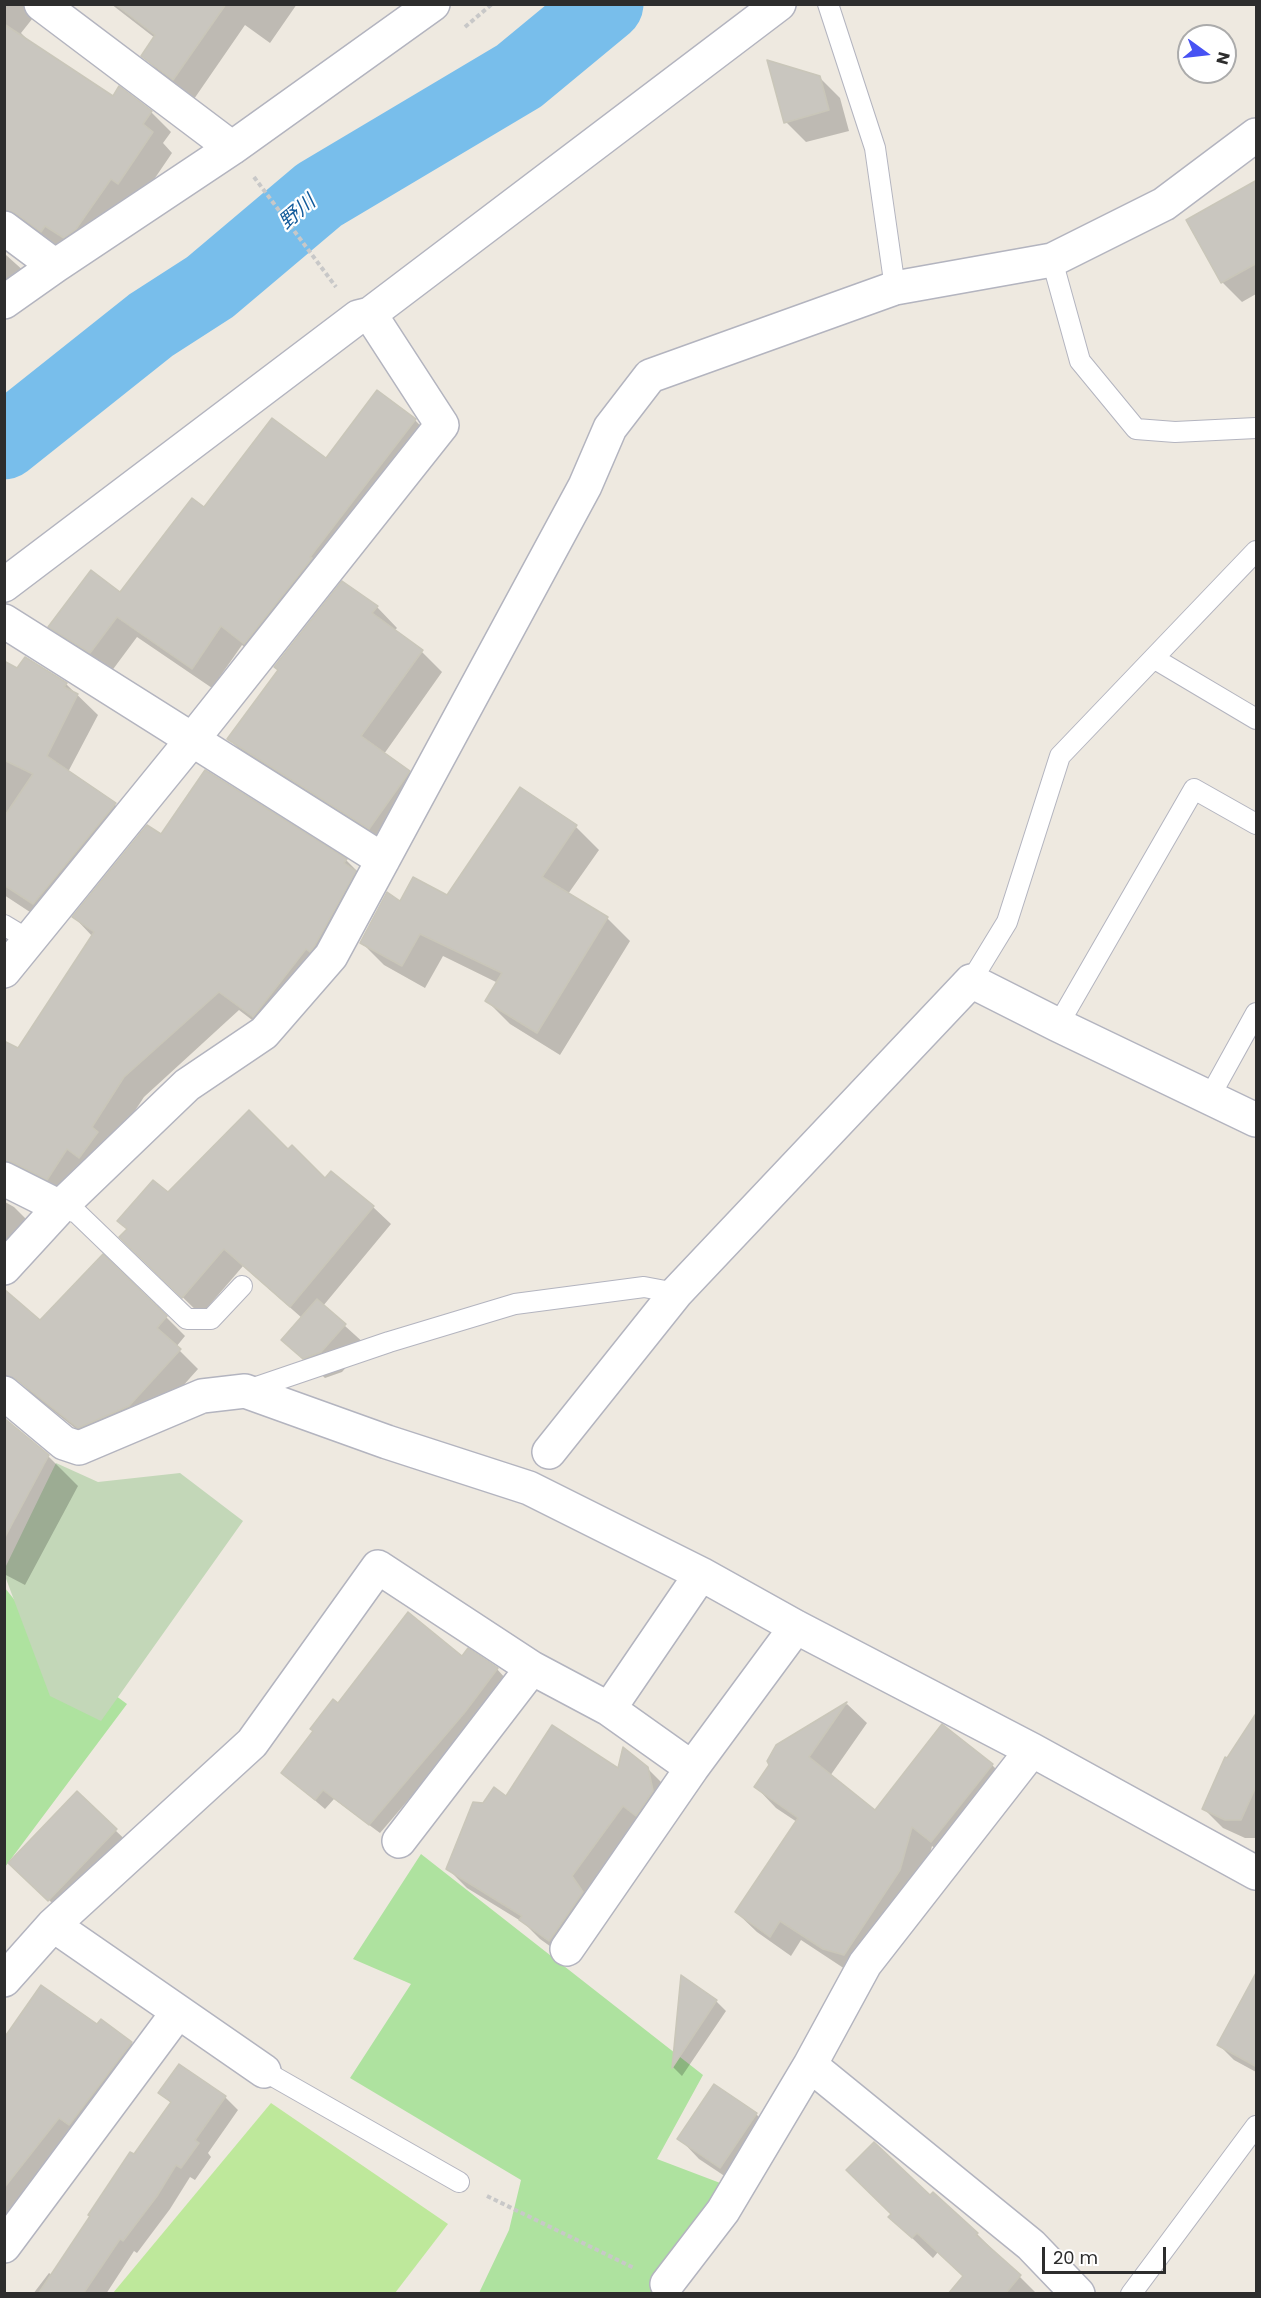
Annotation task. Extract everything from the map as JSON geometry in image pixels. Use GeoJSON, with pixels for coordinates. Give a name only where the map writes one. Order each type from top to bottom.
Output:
{"type":"FeatureCollection","features":[{"type":"Feature","properties":{"kind":"street"},"geometry":{"type":"LineString","coordinates":[[41,4],[232,148]]}},
{"type":"Feature","properties":{"kind":"street"},"geometry":{"type":"LineString","coordinates":[[4,302],[232,148],[433,4]]}},
{"type":"Feature","properties":{"kind":"street"},"geometry":{"type":"LineString","coordinates":[[4,585],[358,317],[370,314],[779,4]]}},
{"type":"Feature","properties":{"kind":"street"},"geometry":{"type":"LineString","coordinates":[[4,1268],[60,1207],[187,1085],[264,1033],[331,956],[585,486],[610,428],[650,376],[895,288],[1052,260],[1164,204],[1257,135]]}},
{"type":"Feature","properties":{"kind":"street"},"geometry":{"type":"LineString","coordinates":[[4,228],[55,266]]}},
{"type":"Feature","properties":{"kind":"street"},"geometry":{"type":"LineString","coordinates":[[4,971],[17,932],[192,740],[442,425],[370,314]]}},
{"type":"Feature","properties":{"kind":"street"},"geometry":{"type":"LineString","coordinates":[[4,621],[383,860]]}},
{"type":"Feature","properties":{"kind":"street"},"geometry":{"type":"LineString","coordinates":[[549,1452],[676,1293],[971,981],[1257,1120]]}},
{"type":"Feature","properties":{"kind":"street"},"geometry":{"type":"LineString","coordinates":[[4,1179],[60,1207]]}},
{"type":"Feature","properties":{"kind":"street"},"geometry":{"type":"LineString","coordinates":[[4,1393],[64,1443],[79,1448],[202,1396],[245,1391],[387,1442],[529,1488],[701,1574],[1257,1873]]}},
{"type":"Feature","properties":{"kind":"street"},"geometry":{"type":"LineString","coordinates":[[4,1980],[53,1925],[252,1743],[378,1567],[532,1668],[609,1709],[692,1768]]}},
{"type":"Feature","properties":{"kind":"street"},"geometry":{"type":"LineString","coordinates":[[609,1709],[701,1574]]}},
{"type":"Feature","properties":{"kind":"street"},"geometry":{"type":"LineString","coordinates":[[567,1949],[692,1768],[796,1627]]}},
{"type":"Feature","properties":{"kind":"street"},"geometry":{"type":"LineString","coordinates":[[399,1841],[532,1668]]}},
{"type":"Feature","properties":{"kind":"street"},"geometry":{"type":"LineString","coordinates":[[675,2289],[810,2065],[866,1964],[1032,1750]]}},
{"type":"Feature","properties":{"kind":"street"},"geometry":{"type":"LineString","coordinates":[[53,1925],[264,2071]]}},
{"type":"Feature","properties":{"kind":"street"},"geometry":{"type":"LineString","coordinates":[[4,2246],[178,2012]]}},
{"type":"Feature","properties":{"kind":"street"},"geometry":{"type":"LineString","coordinates":[[810,2065],[1031,2245],[1078,2294]]}},
{"type":"Feature","properties":{"kind":"lane"},"geometry":{"type":"LineString","coordinates":[[828,4],[875,148],[895,288]]}},
{"type":"Feature","properties":{"kind":"lane"},"geometry":{"type":"LineString","coordinates":[[1052,260],[1080,361],[1136,429],[1175,432],[1257,428]]}},
{"type":"Feature","properties":{"kind":"lane"},"geometry":{"type":"LineString","coordinates":[[971,981],[1007,922],[1060,756],[1257,551]]}},
{"type":"Feature","properties":{"kind":"lane"},"geometry":{"type":"LineString","coordinates":[[1155,659],[1257,718]]}},
{"type":"Feature","properties":{"kind":"lane"},"geometry":{"type":"LineString","coordinates":[[1058,1025],[1194,789],[1257,824]]}},
{"type":"Feature","properties":{"kind":"lane"},"geometry":{"type":"LineString","coordinates":[[1209,1098],[1257,1013]]}},
{"type":"Feature","properties":{"kind":"lane"},"geometry":{"type":"LineString","coordinates":[[60,1207],[77,1213],[187,1319],[211,1319],[242,1287]]}},
{"type":"Feature","properties":{"kind":"lane"},"geometry":{"type":"LineString","coordinates":[[245,1391],[379,1345],[515,1304],[644,1287],[676,1293]]}},
{"type":"Feature","properties":{"kind":"lane"},"geometry":{"type":"LineString","coordinates":[[264,2071],[459,2182]]}},
{"type":"Feature","properties":{"kind":"lane"},"geometry":{"type":"LineString","coordinates":[[1131,2294],[1257,2126]]}},
{"type":"Feature","properties":{"kind":"path"},"geometry":{"type":"LineString","coordinates":[[261,187],[340,292]]}},
{"type":"Feature","properties":{"kind":"path"},"geometry":{"type":"LineString","coordinates":[[459,2182],[675,2289]]}},
{"type":"Feature","properties":{"kind":"green space"},"geometry":{"type":"Polygon","coordinates":[[[56,1463],[98,1482],[180,1473],[243,1521],[101,1721],[50,1696],[5,1576],[5,1568],[56,1463]]]}},
{"type":"Feature","properties":{"kind":"green space"},"geometry":{"type":"Polygon","coordinates":[[[5,1588],[55,1651],[127,1704],[5,1867],[5,1588]]]}},
{"type":"Feature","properties":{"kind":"green space"},"geometry":{"type":"Polygon","coordinates":[[[421,1854],[703,2075],[657,2159],[736,2189],[677,2293],[479,2293],[509,2230],[521,2180],[350,2078],[411,1984],[353,1959],[421,1854]]]}},
{"type":"Feature","properties":{"kind":"green space"},"geometry":{"type":"Polygon","coordinates":[[[271,2103],[448,2224],[395,2293],[113,2293],[271,2103]]]}},
{"type":"Feature","properties":{"kind":"building"},"geometry":{"type":"Polygon","coordinates":[[[115,4],[226,4],[173,80],[141,56],[155,35],[115,4]]]}},
{"type":"Feature","properties":{"kind":"building"},"geometry":{"type":"Polygon","coordinates":[[[4,24],[113,96],[119,86],[152,111],[143,124],[153,132],[118,184],[111,179],[76,229],[64,238],[45,226],[41,232],[15,213],[4,210],[4,24]]]}},
{"type":"Feature","properties":{"kind":"building"},"geometry":{"type":"Polygon","coordinates":[[[767,60],[820,76],[829,110],[784,123],[767,60]]]}},
{"type":"Feature","properties":{"kind":"building"},"geometry":{"type":"Polygon","coordinates":[[[1257,180],[1257,263],[1221,283],[1186,220],[1257,180]]]}},
{"type":"Feature","properties":{"kind":"building"},"geometry":{"type":"Polygon","coordinates":[[[377,390],[416,419],[244,644],[221,626],[192,669],[117,617],[90,653],[48,627],[91,570],[120,592],[192,498],[204,507],[272,418],[326,458],[377,390]]]}},
{"type":"Feature","properties":{"kind":"building"},"geometry":{"type":"Polygon","coordinates":[[[342,581],[378,606],[372,613],[423,650],[361,736],[410,771],[369,829],[227,739],[278,670],[274,667],[342,581]]]}},
{"type":"Feature","properties":{"kind":"building"},"geometry":{"type":"Polygon","coordinates":[[[25,657],[67,683],[64,687],[78,694],[47,756],[116,803],[33,904],[4,885],[4,817],[33,774],[4,760],[4,661],[17,668],[25,657]]]}},
{"type":"Feature","properties":{"kind":"building"},"geometry":{"type":"Polygon","coordinates":[[[205,770],[347,859],[344,863],[356,871],[315,945],[310,952],[306,949],[253,1017],[219,992],[124,1077],[92,1127],[98,1132],[79,1158],[67,1149],[47,1180],[12,1162],[4,1161],[4,1041],[18,1048],[94,932],[72,917],[147,825],[161,834],[205,770]]]}},
{"type":"Feature","properties":{"kind":"building"},"geometry":{"type":"Polygon","coordinates":[[[520,787],[577,825],[542,877],[608,917],[537,1033],[485,1001],[502,973],[420,934],[402,966],[360,943],[387,892],[400,901],[413,877],[447,895],[520,787]]]}},
{"type":"Feature","properties":{"kind":"building"},"geometry":{"type":"Polygon","coordinates":[[[249,1110],[288,1149],[292,1145],[325,1178],[331,1171],[374,1206],[290,1307],[224,1249],[182,1298],[119,1237],[127,1229],[117,1221],[153,1180],[168,1192],[249,1110]]]}},
{"type":"Feature","properties":{"kind":"building"},"geometry":{"type":"Polygon","coordinates":[[[103,1254],[167,1316],[157,1328],[181,1349],[129,1406],[78,1428],[16,1379],[4,1375],[4,1289],[40,1320],[103,1254]]]}},
{"type":"Feature","properties":{"kind":"building"},"geometry":{"type":"Polygon","coordinates":[[[317,1299],[346,1324],[321,1352],[303,1359],[281,1340],[317,1299]]]}},
{"type":"Feature","properties":{"kind":"building"},"geometry":{"type":"Polygon","coordinates":[[[4,1418],[49,1455],[4,1539],[4,1418]]]}},
{"type":"Feature","properties":{"kind":"building"},"geometry":{"type":"Polygon","coordinates":[[[408,1612],[462,1656],[468,1648],[498,1668],[465,1712],[369,1825],[323,1790],[315,1800],[281,1773],[313,1731],[310,1729],[333,1699],[338,1703],[408,1612]]]}},
{"type":"Feature","properties":{"kind":"building"},"geometry":{"type":"Polygon","coordinates":[[[847,1702],[809,1757],[875,1810],[942,1724],[993,1764],[931,1842],[912,1827],[900,1870],[844,1955],[823,1949],[780,1921],[770,1937],[735,1912],[798,1818],[754,1787],[769,1765],[767,1761],[776,1745],[847,1702]]]}},
{"type":"Feature","properties":{"kind":"building"},"geometry":{"type":"Polygon","coordinates":[[[1257,1712],[1257,1784],[1241,1820],[1225,1820],[1202,1809],[1225,1757],[1227,1758],[1257,1712]]]}},
{"type":"Feature","properties":{"kind":"building"},"geometry":{"type":"Polygon","coordinates":[[[552,1725],[618,1768],[623,1747],[648,1767],[653,1791],[636,1816],[623,1806],[572,1876],[583,1892],[549,1941],[519,1920],[522,1916],[446,1869],[473,1802],[483,1803],[494,1787],[506,1796],[552,1725]]]}},
{"type":"Feature","properties":{"kind":"building"},"geometry":{"type":"Polygon","coordinates":[[[77,1791],[117,1829],[48,1901],[8,1863],[77,1791]]]}},
{"type":"Feature","properties":{"kind":"building"},"geometry":{"type":"Polygon","coordinates":[[[1257,1971],[1257,2067],[1217,2045],[1257,1971]]]}},
{"type":"Feature","properties":{"kind":"building"},"geometry":{"type":"Polygon","coordinates":[[[681,1975],[717,2000],[672,2068],[681,1975]]]}},
{"type":"Feature","properties":{"kind":"building"},"geometry":{"type":"Polygon","coordinates":[[[41,1985],[97,2024],[101,2019],[132,2042],[69,2125],[59,2118],[4,2188],[4,2038],[41,1985]]]}},
{"type":"Feature","properties":{"kind":"building"},"geometry":{"type":"Polygon","coordinates":[[[179,2064],[226,2096],[195,2140],[199,2143],[181,2168],[176,2165],[157,2196],[123,2241],[120,2239],[83,2294],[38,2294],[130,2152],[134,2154],[171,2102],[158,2093],[179,2064]]]}},
{"type":"Feature","properties":{"kind":"building"},"geometry":{"type":"Polygon","coordinates":[[[714,2084],[757,2113],[720,2168],[677,2139],[714,2084]]]}},
{"type":"Feature","properties":{"kind":"building"},"geometry":{"type":"Polygon","coordinates":[[[874,2142],[930,2195],[933,2192],[1021,2275],[1005,2294],[948,2294],[963,2276],[917,2233],[912,2238],[888,2217],[891,2214],[846,2170],[874,2142]]]}},
{"type":"Feature","properties":{"kind":"waterway","name":"野川"},"geometry":{"type":"LineString","coordinates":[[4,442],[151,325],[210,287],[319,195],[519,76],[606,4]]}}]}
